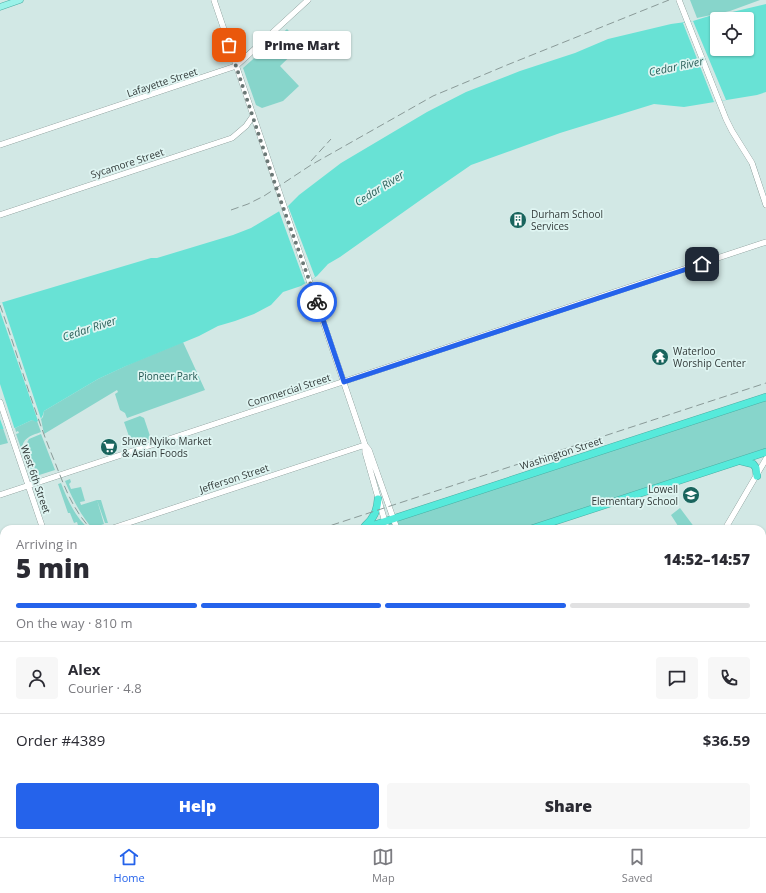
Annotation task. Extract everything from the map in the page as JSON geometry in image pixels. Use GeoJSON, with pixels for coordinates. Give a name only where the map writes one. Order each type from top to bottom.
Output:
{"type":"FeatureCollection","features":[{"type":"Feature","properties":{"kind":"highway","name":"Washington Street"},"geometry":{"type":"LineString","coordinates":[[375,525],[766,398]]}},
{"type":"Feature","properties":{"kind":"highway"},"geometry":{"type":"LineString","coordinates":[[543,525],[766,452]]}},
{"type":"Feature","properties":{"kind":"highway"},"geometry":{"type":"LineString","coordinates":[[739,461],[753,464],[756,468],[757,476]]}},
{"type":"Feature","properties":{"kind":"highway"},"geometry":{"type":"LineString","coordinates":[[366,525],[374,516],[378,499]]}},
{"type":"Feature","properties":{"kind":"main road"},"geometry":{"type":"LineString","coordinates":[[0,7],[20,0]]}},
{"type":"Feature","properties":{"kind":"street"},"geometry":{"type":"LineString","coordinates":[[214,0],[278,193],[318,305],[365,445],[369,450],[396,525]]}},
{"type":"Feature","properties":{"kind":"street","name":"Lafayette Street"},"geometry":{"type":"LineString","coordinates":[[0,145],[236,66],[308,0]]}},
{"type":"Feature","properties":{"kind":"street"},"geometry":{"type":"LineString","coordinates":[[679,0],[726,119],[752,163],[766,205]]}},
{"type":"Feature","properties":{"kind":"street","name":"Sycamore Street"},"geometry":{"type":"LineString","coordinates":[[0,215],[232,138],[246,126],[253,116]]}},
{"type":"Feature","properties":{"kind":"street","name":"Commercial Street"},"geometry":{"type":"LineString","coordinates":[[0,495],[766,242]]}},
{"type":"Feature","properties":{"kind":"street","name":"West 6th Street"},"geometry":{"type":"LineString","coordinates":[[0,402],[42,525]]}},
{"type":"Feature","properties":{"kind":"street"},"geometry":{"type":"LineString","coordinates":[[365,445],[364,452],[386,525]]}},
{"type":"Feature","properties":{"kind":"street","name":"Jefferson Street"},"geometry":{"type":"LineString","coordinates":[[122,525],[365,445]]}},
{"type":"Feature","properties":{"kind":"street"},"geometry":{"type":"LineString","coordinates":[[727,525],[766,459]]}},
{"type":"Feature","properties":{"kind":"green space"},"geometry":{"type":"Polygon","coordinates":[[[690,0],[760,0],[730,11],[710,12],[710,15],[697,18],[690,0]]]}},
{"type":"Feature","properties":{"kind":"green space"},"geometry":{"type":"Polygon","coordinates":[[[287,29],[302,45],[280,66],[299,86],[283,101],[262,108],[256,105],[243,68],[287,29]]]}},
{"type":"Feature","properties":{"kind":"green space","name":"Pioneer Park"},"geometry":{"type":"Polygon","coordinates":[[[183,342],[205,390],[127,418],[125,413],[120,410],[115,394],[118,392],[117,390],[44,434],[41,419],[44,411],[98,379],[183,342]]]}},
{"type":"Feature","properties":{"kind":"green space"},"geometry":{"type":"Polygon","coordinates":[[[766,396],[766,451],[543,525],[374,525],[766,396]]]}},
{"type":"Feature","properties":{"kind":"green space"},"geometry":{"type":"Polygon","coordinates":[[[140,416],[144,418],[151,439],[132,445],[124,422],[140,416]]]}},
{"type":"Feature","properties":{"kind":"green space"},"geometry":{"type":"Polygon","coordinates":[[[32,420],[37,421],[41,432],[30,436],[25,440],[22,451],[16,434],[19,433],[18,431],[16,432],[15,428],[32,420]]]}},
{"type":"Feature","properties":{"kind":"green space"},"geometry":{"type":"Polygon","coordinates":[[[3,428],[8,443],[0,445],[0,429],[3,428]]]}},
{"type":"Feature","properties":{"kind":"green space"},"geometry":{"type":"Polygon","coordinates":[[[41,434],[55,470],[33,477],[24,448],[29,439],[41,434]]]}},
{"type":"Feature","properties":{"kind":"green space"},"geometry":{"type":"Polygon","coordinates":[[[70,479],[71,482],[69,484],[71,489],[81,487],[85,501],[80,502],[81,505],[97,500],[104,524],[90,525],[70,494],[65,481],[70,479]]]}},
{"type":"Feature","properties":{"kind":"green space"},"geometry":{"type":"Polygon","coordinates":[[[61,483],[69,501],[85,525],[78,525],[77,522],[74,523],[70,513],[68,513],[58,484],[61,483]]]}},
{"type":"Feature","properties":{"kind":"green space"},"geometry":{"type":"Polygon","coordinates":[[[97,500],[101,500],[108,523],[105,523],[97,500]]]}},
{"type":"Feature","properties":{"kind":"green space"},"geometry":{"type":"Polygon","coordinates":[[[680,508],[693,525],[677,525],[671,515],[680,508]]]}},
{"type":"Feature","properties":{"kind":"water","name":"Cedar River"},"geometry":{"type":"Polygon","coordinates":[[[766,4],[766,92],[757,95],[684,107],[654,104],[560,133],[471,165],[328,264],[317,276],[301,286],[283,292],[271,305],[254,314],[218,326],[199,336],[98,379],[44,411],[42,418],[36,422],[32,420],[15,428],[0,429],[0,303],[151,258],[157,258],[251,228],[288,206],[299,195],[341,163],[427,112],[466,92],[520,71],[575,53],[608,39],[671,24],[693,21],[710,16],[710,56],[754,56],[754,12],[732,12],[766,4]]]}},
{"type":"Feature","properties":{"kind":"pier"},"geometry":{"type":"Polygon","coordinates":[[[693,21],[726,100],[714,102],[683,23],[693,21]]]}},
{"type":"Feature","properties":{"kind":"pier"},"geometry":{"type":"Polygon","coordinates":[[[288,206],[315,277],[305,283],[279,211],[288,206]]]}},
{"type":"Feature","properties":{"kind":"pier"},"geometry":{"type":"Polygon","coordinates":[[[2,302],[41,419],[38,421],[0,311],[0,303],[2,302]]]}},
{"type":"Feature","properties":{"kind":"pier"},"geometry":{"type":"Polygon","coordinates":[[[0,384],[15,430],[4,430],[0,419],[0,384]]]}},
{"type":"Feature","properties":{"kind":"railway"},"geometry":{"type":"LineString","coordinates":[[231,210],[264,196],[311,165],[433,96],[669,0]]}},
{"type":"Feature","properties":{"kind":"railway"},"geometry":{"type":"LineString","coordinates":[[311,161],[331,139]]}},
{"type":"Feature","properties":{"kind":"railway"},"geometry":{"type":"LineString","coordinates":[[0,305],[46,441],[61,479],[74,505],[88,525]]}},
{"type":"Feature","properties":{"kind":"railway"},"geometry":{"type":"LineString","coordinates":[[332,525],[766,383]]}},
{"type":"Feature","properties":{"kind":"way so far"},"geometry":{"type":"LineString","coordinates":[[229,45],[278,193],[317,302]]}},
{"type":"Feature","properties":{"kind":"place","name":"Prime Mart"},"geometry":{"type":"Point","coordinates":[229,45]}},
{"type":"Feature","properties":{"kind":"place","name":"Durham School Services"},"geometry":{"type":"Point","coordinates":[518,220]}},
{"type":"Feature","properties":{"kind":"place","name":"Waterloo Worship Center"},"geometry":{"type":"Point","coordinates":[660,357]}},
{"type":"Feature","properties":{"kind":"place","name":"Shwe Nyiko Market & Asian Foods"},"geometry":{"type":"Point","coordinates":[109,447]}},
{"type":"Feature","properties":{"kind":"place","name":"Lowell Elementary School"},"geometry":{"type":"Point","coordinates":[691,495]}},
{"type":"Feature","properties":{"kind":"route"},"geometry":{"type":"LineString","coordinates":[[317,302],[344,382],[702,264]]}}]}
